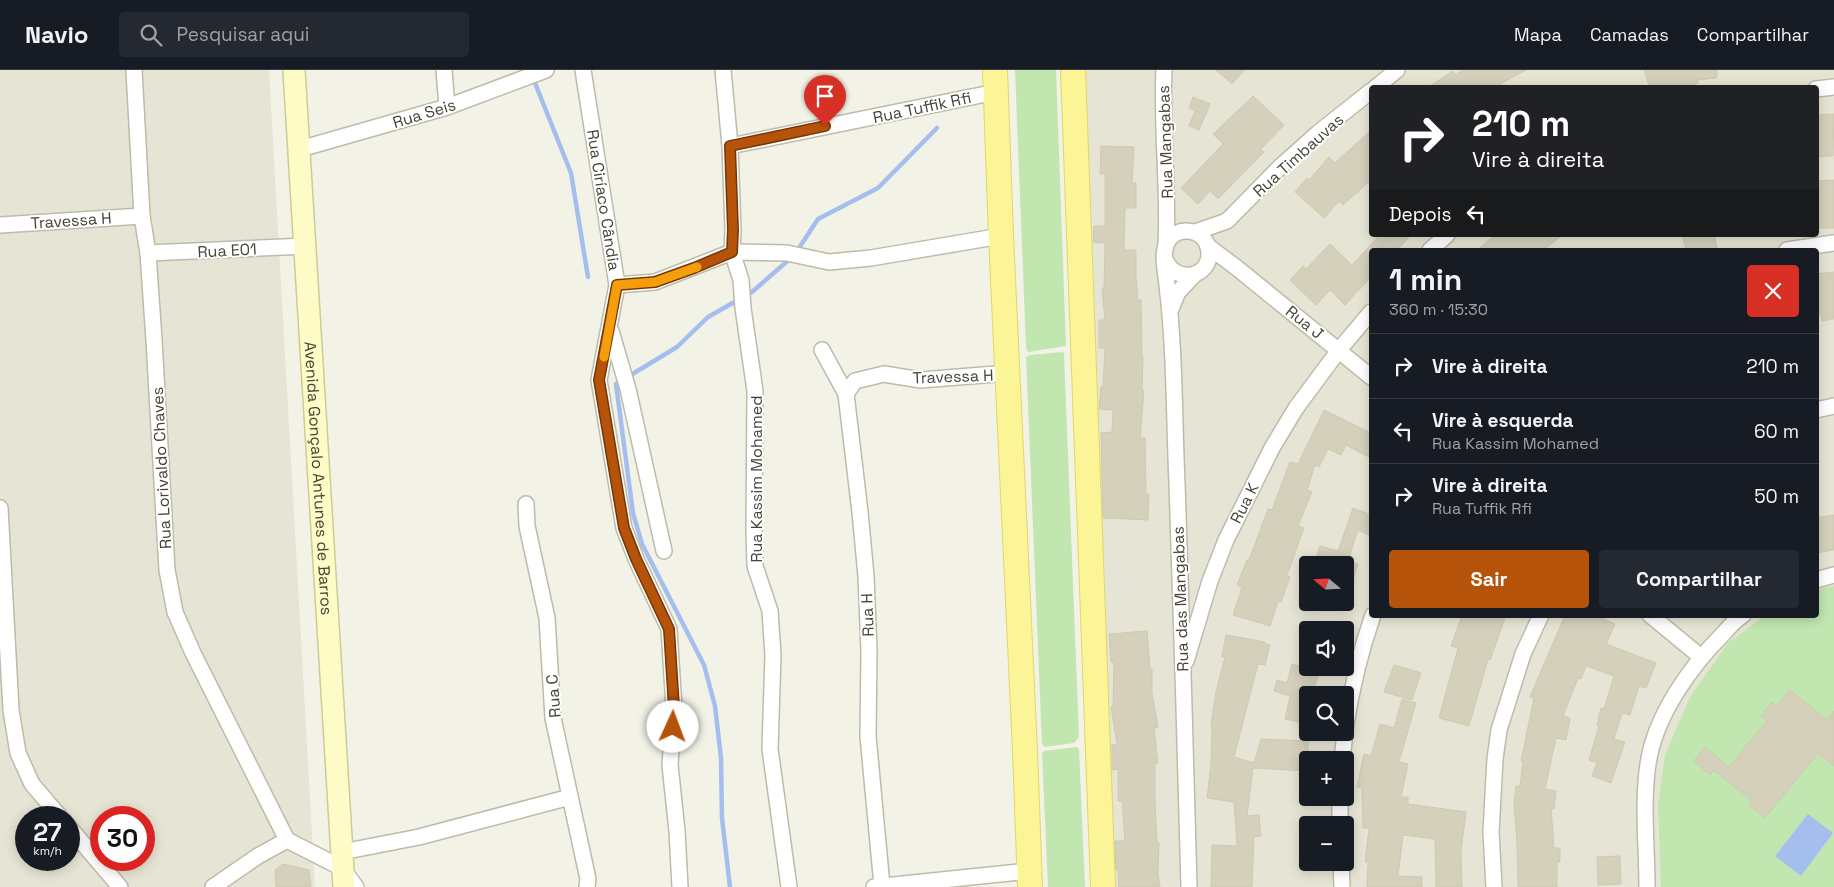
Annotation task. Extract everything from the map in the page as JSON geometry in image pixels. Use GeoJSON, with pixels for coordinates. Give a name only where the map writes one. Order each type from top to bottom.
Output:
{"type":"FeatureCollection","features":[{"type":"Feature","properties":{"kind":"main road","name":"Avenida Gonçalo Antunes de Barros"},"geometry":{"type":"LineString","coordinates":[[294,70],[343,869]]}},
{"type":"Feature","properties":{"kind":"main road"},"geometry":{"type":"LineString","coordinates":[[1073,70],[1103,887]]}},
{"type":"Feature","properties":{"kind":"main road"},"geometry":{"type":"LineString","coordinates":[[996,81],[1029,879]]}},
{"type":"Feature","properties":{"kind":"street","name":"Rua Lorivaldo Chaves"},"geometry":{"type":"LineString","coordinates":[[134,70],[142,216],[148,253],[167,570],[175,612],[193,653],[287,840]]}},
{"type":"Feature","properties":{"kind":"street"},"geometry":{"type":"LineString","coordinates":[[444,70],[447,107]]}},
{"type":"Feature","properties":{"kind":"street","name":"Rua Ciríaco Cândia"},"geometry":{"type":"LineString","coordinates":[[583,70],[617,285],[599,380],[624,528],[636,559],[669,629],[674,708],[670,766],[677,831],[680,887]]}},
{"type":"Feature","properties":{"kind":"street","name":"Rua Kassim Mohamed"},"geometry":{"type":"LineString","coordinates":[[723,70],[730,146],[732,252],[741,280],[756,391],[755,566],[770,611],[773,655],[770,749],[789,887]]}},
{"type":"Feature","properties":{"kind":"street","name":"Rua Mangabas"},"geometry":{"type":"LineString","coordinates":[[1164,70],[1163,96],[1167,215],[1165,251]]}},
{"type":"Feature","properties":{"kind":"street"},"geometry":{"type":"LineString","coordinates":[[1380,85],[1397,70]]}},
{"type":"Feature","properties":{"kind":"street","name":"Rua Seis"},"geometry":{"type":"LineString","coordinates":[[300,148],[447,107],[543,71]]}},
{"type":"Feature","properties":{"kind":"street","name":"Rua Tuffik Rfi"},"geometry":{"type":"LineString","coordinates":[[730,146],[996,81]]}},
{"type":"Feature","properties":{"kind":"street"},"geometry":{"type":"LineString","coordinates":[[1819,89],[1834,87]]}},
{"type":"Feature","properties":{"kind":"street","name":"Rua Timbauvas"},"geometry":{"type":"LineString","coordinates":[[1208,246],[1223,232],[1227,221],[1281,166],[1369,93]]}},
{"type":"Feature","properties":{"kind":"street"},"geometry":{"type":"LineString","coordinates":[[1167,215],[1179,226],[1202,237],[1208,246],[1209,255],[1198,272],[1178,292],[1170,310]]}},
{"type":"Feature","properties":{"kind":"street","name":"Travessa H"},"geometry":{"type":"LineString","coordinates":[[0,225],[142,216]]}},
{"type":"Feature","properties":{"kind":"street"},"geometry":{"type":"LineString","coordinates":[[1227,221],[1191,231],[1178,232],[1170,238],[1165,251],[1167,264],[1178,274],[1186,276],[1198,272],[1237,268]]}},
{"type":"Feature","properties":{"kind":"street"},"geometry":{"type":"LineString","coordinates":[[617,285],[655,282],[732,252],[787,254],[829,262],[863,259],[1001,236]]}},
{"type":"Feature","properties":{"kind":"street"},"geometry":{"type":"LineString","coordinates":[[1432,248],[1445,237]]}},
{"type":"Feature","properties":{"kind":"street"},"geometry":{"type":"LineString","coordinates":[[1800,248],[1834,243]]}},
{"type":"Feature","properties":{"kind":"street","name":"Rua E01"},"geometry":{"type":"LineString","coordinates":[[148,253],[306,246]]}},
{"type":"Feature","properties":{"kind":"street","name":"Rua J"},"geometry":{"type":"LineString","coordinates":[[1208,246],[1340,350],[1369,375]]}},
{"type":"Feature","properties":{"kind":"street","name":"Rua das Mangabas"},"geometry":{"type":"LineString","coordinates":[[1165,251],[1170,310],[1189,887]]}},
{"type":"Feature","properties":{"kind":"street","name":"Rua K"},"geometry":{"type":"LineString","coordinates":[[1183,673],[1210,581],[1226,540],[1281,432],[1296,408],[1369,314]]}},
{"type":"Feature","properties":{"kind":"street"},"geometry":{"type":"LineString","coordinates":[[610,328],[628,389],[664,551]]}},
{"type":"Feature","properties":{"kind":"street","name":"Rua H"},"geometry":{"type":"LineString","coordinates":[[822,350],[846,394],[866,576],[869,651],[868,736],[877,886]]}},
{"type":"Feature","properties":{"kind":"street","name":"Travessa H"},"geometry":{"type":"LineString","coordinates":[[846,394],[855,381],[884,374],[921,380],[1008,373]]}},
{"type":"Feature","properties":{"kind":"street"},"geometry":{"type":"LineString","coordinates":[[1819,409],[1834,406]]}},
{"type":"Feature","properties":{"kind":"street","name":"Rua C"},"geometry":{"type":"LineString","coordinates":[[526,504],[527,526],[547,618],[553,718],[588,879],[587,887]]}},
{"type":"Feature","properties":{"kind":"street"},"geometry":{"type":"LineString","coordinates":[[0,508],[5,710],[18,753],[32,784],[51,806]]}},
{"type":"Feature","properties":{"kind":"street"},"geometry":{"type":"LineString","coordinates":[[1819,579],[1834,575]]}},
{"type":"Feature","properties":{"kind":"street"},"geometry":{"type":"LineString","coordinates":[[1353,686],[1372,618]]}},
{"type":"Feature","properties":{"kind":"street"},"geometry":{"type":"LineString","coordinates":[[1494,887],[1491,832],[1495,759],[1499,730],[1523,654],[1540,618]]}},
{"type":"Feature","properties":{"kind":"street"},"geometry":{"type":"LineString","coordinates":[[1654,618],[1701,657]]}},
{"type":"Feature","properties":{"kind":"street"},"geometry":{"type":"LineString","coordinates":[[1648,887],[1646,803],[1648,764],[1656,734],[1687,674],[1701,657],[1740,618]]}},
{"type":"Feature","properties":{"kind":"street"},"geometry":{"type":"LineString","coordinates":[[343,869],[419,837],[570,797]]}},
{"type":"Feature","properties":{"kind":"street"},"geometry":{"type":"LineString","coordinates":[[80,840],[120,887]]}},
{"type":"Feature","properties":{"kind":"street"},"geometry":{"type":"LineString","coordinates":[[212,887],[258,856],[287,840],[343,869],[356,887]]}},
{"type":"Feature","properties":{"kind":"street"},"geometry":{"type":"LineString","coordinates":[[1341,871],[1342,887]]}},
{"type":"Feature","properties":{"kind":"street"},"geometry":{"type":"LineString","coordinates":[[877,886],[1029,879]]}},
{"type":"Feature","properties":{"kind":"shaded area"},"geometry":{"type":"Polygon","coordinates":[[[0,70],[269,70],[315,887],[0,887],[0,70]]]}},
{"type":"Feature","properties":{"kind":"shaded area"},"geometry":{"type":"Polygon","coordinates":[[[1084,70],[1834,70],[1834,887],[1113,887],[1084,70]]]}},
{"type":"Feature","properties":{"kind":"green space"},"geometry":{"type":"Polygon","coordinates":[[[1015,70],[1056,70],[1066,346],[1028,352],[1026,347],[1015,70]]]}},
{"type":"Feature","properties":{"kind":"green space"},"geometry":{"type":"Polygon","coordinates":[[[1063,352],[1079,737],[1074,743],[1045,747],[1042,744],[1026,357],[1063,352]]]}},
{"type":"Feature","properties":{"kind":"green space"},"geometry":{"type":"Polygon","coordinates":[[[1834,586],[1834,887],[1661,887],[1658,805],[1665,755],[1690,697],[1728,643],[1762,618],[1819,618],[1819,589],[1834,586]]]}},
{"type":"Feature","properties":{"kind":"green space"},"geometry":{"type":"Polygon","coordinates":[[[1077,747],[1079,749],[1085,887],[1048,887],[1042,753],[1044,751],[1077,747]]]}},
{"type":"Feature","properties":{"kind":"water"},"geometry":{"type":"Polygon","coordinates":[[[1808,814],[1833,833],[1801,876],[1775,856],[1808,814]]]}},
{"type":"Feature","properties":{"kind":"building"},"geometry":{"type":"Polygon","coordinates":[[[1216,70],[1244,70],[1232,84],[1216,70]]]}},
{"type":"Feature","properties":{"kind":"building"},"geometry":{"type":"Polygon","coordinates":[[[1463,70],[1526,70],[1500,85],[1432,85],[1453,71],[1455,75],[1463,70]]]}},
{"type":"Feature","properties":{"kind":"building"},"geometry":{"type":"Polygon","coordinates":[[[1644,70],[1717,70],[1717,78],[1697,80],[1698,83],[1693,85],[1649,85],[1644,70]]]}},
{"type":"Feature","properties":{"kind":"building"},"geometry":{"type":"Polygon","coordinates":[[[1253,96],[1284,125],[1261,149],[1264,152],[1218,199],[1210,191],[1198,204],[1181,188],[1223,144],[1213,134],[1253,96]]]}},
{"type":"Feature","properties":{"kind":"building"},"geometry":{"type":"Polygon","coordinates":[[[1193,97],[1210,104],[1199,130],[1189,126],[1195,111],[1189,108],[1193,97]]]}},
{"type":"Feature","properties":{"kind":"building"},"geometry":{"type":"Polygon","coordinates":[[[1834,114],[1833,156],[1819,157],[1819,115],[1834,114]]]}},
{"type":"Feature","properties":{"kind":"building"},"geometry":{"type":"Polygon","coordinates":[[[1369,132],[1369,182],[1343,205],[1339,201],[1324,218],[1295,192],[1307,178],[1309,180],[1329,157],[1335,163],[1369,132]]]}},
{"type":"Feature","properties":{"kind":"building"},"geometry":{"type":"Polygon","coordinates":[[[1101,146],[1134,147],[1132,183],[1136,183],[1136,208],[1125,208],[1124,250],[1136,250],[1138,300],[1141,300],[1142,391],[1144,391],[1140,438],[1145,438],[1146,494],[1149,494],[1148,520],[1103,518],[1101,433],[1112,432],[1113,410],[1099,409],[1101,387],[1103,387],[1105,348],[1099,348],[1099,320],[1105,320],[1102,288],[1104,288],[1105,243],[1093,242],[1094,226],[1105,226],[1105,174],[1100,174],[1101,146]]]}},
{"type":"Feature","properties":{"kind":"building"},"geometry":{"type":"Polygon","coordinates":[[[1834,180],[1834,228],[1819,228],[1819,181],[1834,180]]]}},
{"type":"Feature","properties":{"kind":"building"},"geometry":{"type":"Polygon","coordinates":[[[1378,237],[1409,237],[1399,248],[1369,248],[1369,279],[1345,305],[1330,290],[1316,305],[1290,280],[1303,266],[1306,269],[1330,244],[1352,265],[1378,237]]]}},
{"type":"Feature","properties":{"kind":"building"},"geometry":{"type":"Polygon","coordinates":[[[1493,237],[1560,237],[1546,248],[1479,248],[1493,237]]]}},
{"type":"Feature","properties":{"kind":"building"},"geometry":{"type":"Polygon","coordinates":[[[1683,237],[1714,237],[1717,248],[1685,248],[1683,237]]]}},
{"type":"Feature","properties":{"kind":"building"},"geometry":{"type":"Polygon","coordinates":[[[1834,272],[1834,319],[1822,321],[1821,314],[1819,314],[1819,274],[1834,272]]]}},
{"type":"Feature","properties":{"kind":"building"},"geometry":{"type":"Polygon","coordinates":[[[1324,410],[1369,432],[1369,457],[1346,445],[1341,455],[1328,449],[1319,467],[1315,465],[1307,490],[1312,492],[1298,526],[1304,528],[1287,575],[1290,577],[1281,602],[1278,601],[1270,626],[1233,615],[1242,587],[1237,585],[1247,560],[1249,560],[1268,509],[1272,510],[1290,462],[1298,464],[1324,410]]]}},
{"type":"Feature","properties":{"kind":"building"},"geometry":{"type":"Polygon","coordinates":[[[1353,508],[1369,514],[1369,535],[1358,530],[1350,556],[1317,556],[1320,546],[1338,551],[1353,508]]]}},
{"type":"Feature","properties":{"kind":"building"},"geometry":{"type":"Polygon","coordinates":[[[1834,515],[1834,550],[1819,552],[1819,518],[1834,515]]]}},
{"type":"Feature","properties":{"kind":"building"},"geometry":{"type":"Polygon","coordinates":[[[1354,563],[1358,564],[1354,577],[1354,563]]]}},
{"type":"Feature","properties":{"kind":"building"},"geometry":{"type":"Polygon","coordinates":[[[1461,618],[1505,618],[1490,660],[1488,659],[1469,726],[1439,718],[1458,648],[1451,646],[1461,618]]]}},
{"type":"Feature","properties":{"kind":"building"},"geometry":{"type":"Polygon","coordinates":[[[1564,618],[1602,618],[1615,624],[1606,644],[1656,663],[1646,688],[1639,686],[1630,715],[1622,713],[1614,739],[1625,742],[1611,783],[1592,776],[1597,763],[1589,760],[1599,726],[1597,725],[1601,708],[1604,709],[1614,676],[1586,666],[1581,679],[1578,678],[1563,716],[1570,718],[1566,740],[1556,738],[1545,789],[1556,791],[1554,809],[1551,808],[1554,848],[1560,848],[1560,862],[1557,862],[1557,887],[1518,887],[1514,804],[1516,786],[1520,786],[1523,761],[1521,761],[1534,698],[1530,697],[1564,618]]]}},
{"type":"Feature","properties":{"kind":"building"},"geometry":{"type":"Polygon","coordinates":[[[1147,631],[1150,669],[1152,669],[1152,693],[1158,727],[1154,728],[1158,763],[1155,763],[1155,803],[1157,842],[1159,842],[1158,874],[1160,887],[1119,887],[1118,870],[1116,870],[1115,841],[1125,841],[1122,801],[1118,801],[1118,769],[1112,770],[1112,745],[1117,744],[1111,707],[1113,706],[1114,662],[1111,662],[1109,634],[1147,631]]]}},
{"type":"Feature","properties":{"kind":"building"},"geometry":{"type":"Polygon","coordinates":[[[1226,635],[1265,642],[1265,644],[1270,645],[1265,665],[1258,664],[1234,757],[1254,763],[1261,739],[1308,741],[1308,751],[1299,751],[1299,771],[1253,768],[1247,816],[1259,815],[1261,836],[1254,837],[1252,887],[1211,887],[1212,845],[1237,846],[1234,802],[1207,798],[1211,763],[1211,725],[1216,692],[1225,657],[1222,657],[1226,635]]]}},
{"type":"Feature","properties":{"kind":"building"},"geometry":{"type":"Polygon","coordinates":[[[1292,664],[1299,666],[1299,676],[1318,676],[1315,686],[1299,686],[1299,722],[1285,719],[1290,696],[1274,691],[1277,680],[1287,683],[1292,664]]]}},
{"type":"Feature","properties":{"kind":"building"},"geometry":{"type":"Polygon","coordinates":[[[1394,665],[1421,673],[1412,700],[1384,692],[1394,665]]]}},
{"type":"Feature","properties":{"kind":"building"},"geometry":{"type":"Polygon","coordinates":[[[1790,690],[1827,720],[1834,711],[1834,766],[1818,753],[1765,818],[1749,805],[1752,801],[1714,770],[1710,775],[1694,761],[1705,747],[1729,767],[1767,721],[1761,716],[1772,702],[1776,706],[1790,690]]]}},
{"type":"Feature","properties":{"kind":"building"},"geometry":{"type":"Polygon","coordinates":[[[1402,699],[1416,703],[1399,762],[1408,764],[1401,797],[1408,797],[1408,804],[1466,812],[1461,851],[1462,887],[1436,887],[1435,839],[1403,835],[1398,876],[1422,877],[1422,887],[1367,887],[1368,863],[1365,862],[1369,828],[1363,828],[1362,788],[1357,787],[1364,754],[1371,756],[1380,724],[1394,728],[1402,699]]]}},
{"type":"Feature","properties":{"kind":"building"},"geometry":{"type":"Polygon","coordinates":[[[1620,856],[1621,884],[1598,885],[1597,857],[1620,856]]]}},
{"type":"Feature","properties":{"kind":"building"},"geometry":{"type":"Polygon","coordinates":[[[283,864],[309,870],[311,887],[276,887],[275,870],[283,864]]]}},
{"type":"Feature","properties":{"kind":"waterway"},"geometry":{"type":"LineString","coordinates":[[533,78],[571,173],[588,277]]}},
{"type":"Feature","properties":{"kind":"waterway"},"geometry":{"type":"LineString","coordinates":[[797,251],[818,219],[878,188],[937,128]]}},
{"type":"Feature","properties":{"kind":"waterway"},"geometry":{"type":"LineString","coordinates":[[730,887],[722,818],[721,758],[715,706],[704,665],[642,544],[633,513],[616,384],[677,347],[708,317],[752,292],[792,257]]}},
{"type":"Feature","properties":{"kind":"slow traffic"},"geometry":{"type":"LineString","coordinates":[[604,357],[617,285],[655,282],[697,267]]}},
{"type":"Feature","properties":{"kind":"route"},"geometry":{"type":"LineString","coordinates":[[673,727],[674,708],[669,629],[636,559],[624,528],[599,380],[617,285],[655,282],[732,252],[730,146],[825,126]]}}]}
